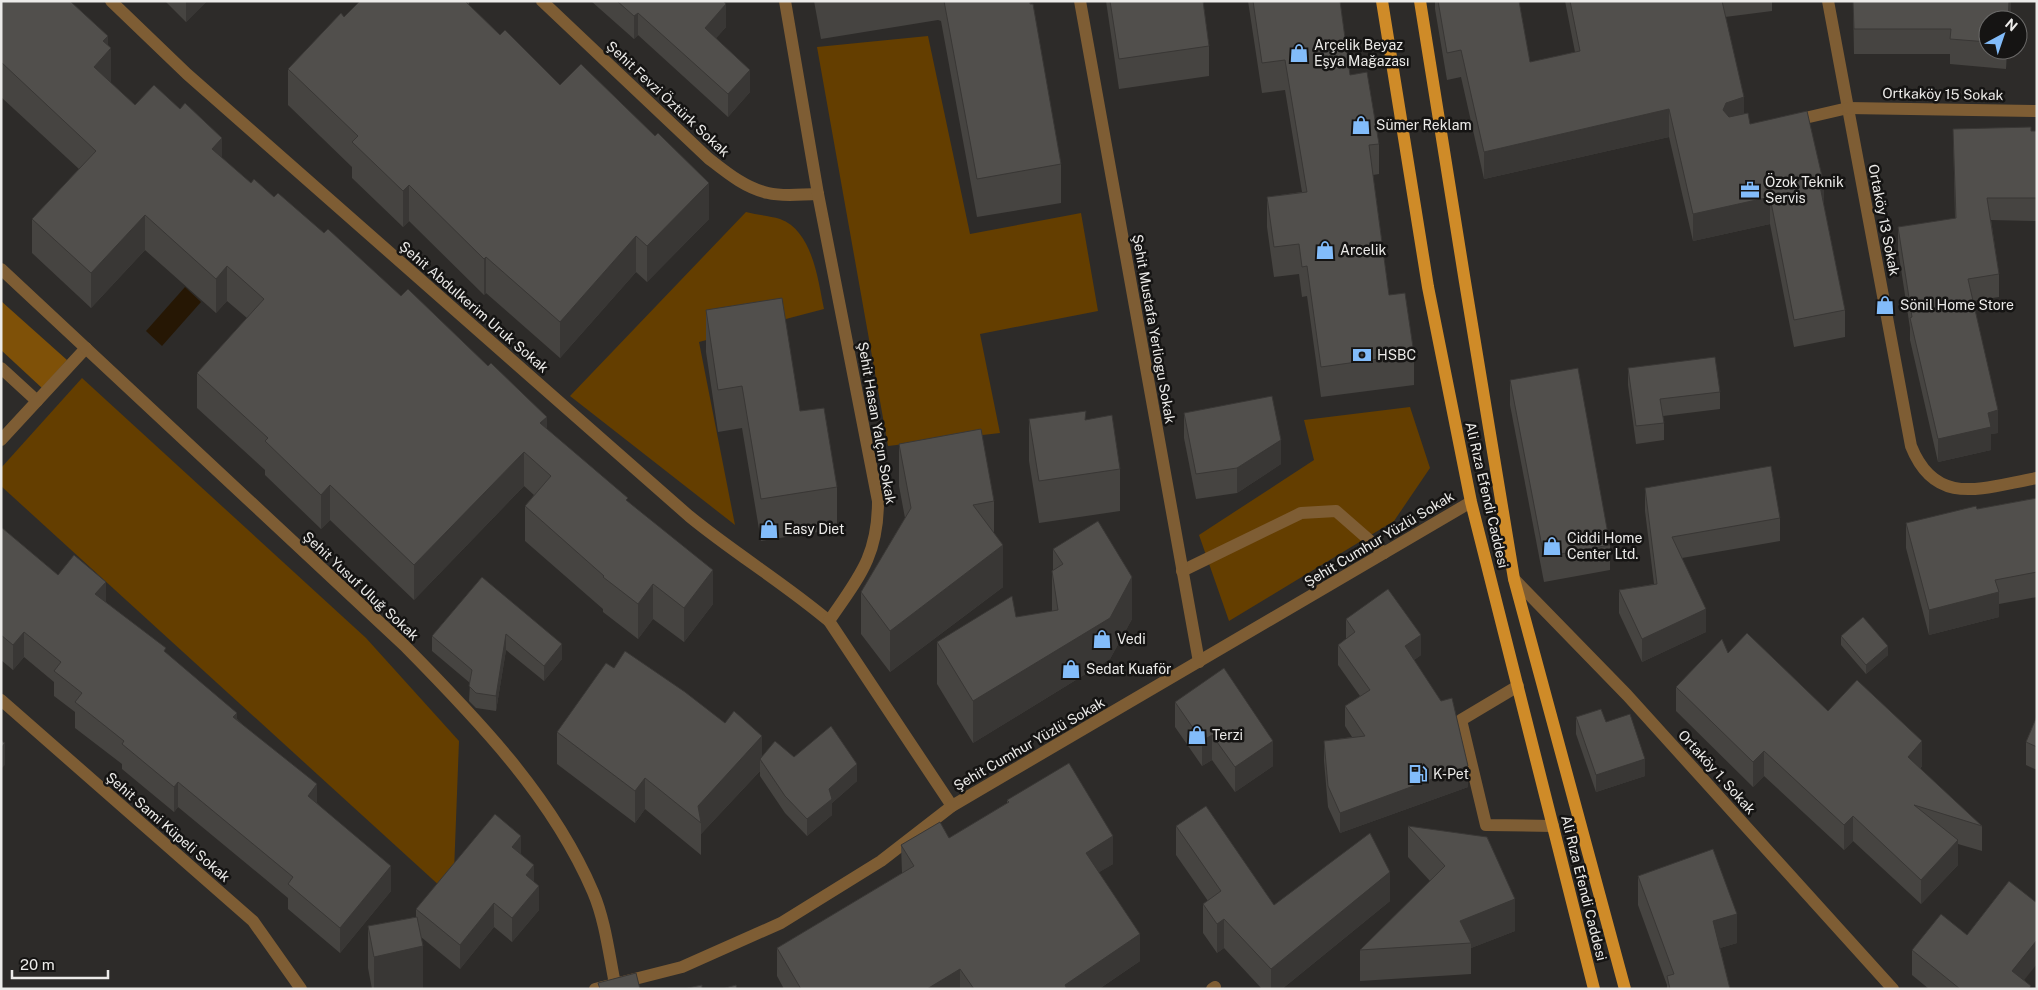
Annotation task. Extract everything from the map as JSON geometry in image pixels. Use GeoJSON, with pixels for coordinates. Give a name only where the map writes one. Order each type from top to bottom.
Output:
{"type":"FeatureCollection","features":[{"type":"Feature","properties":{"kind":"main road","name":"Ali Rıza Efendi Caddesi"},"geometry":{"type":"LineString","coordinates":[[1382,1],[1428,287],[1471,502],[1594,989]]}},
{"type":"Feature","properties":{"kind":"main road","name":"Ali Rıza Efendi Caddesi"},"geometry":{"type":"LineString","coordinates":[[1420,1],[1464,282],[1514,579],[1625,989]]}},
{"type":"Feature","properties":{"kind":"street","name":"Şehit Abdulkerim Uruk Sokak"},"geometry":{"type":"LineString","coordinates":[[111,1],[188,74],[689,516],[724,545],[798,595],[829,621]]}},
{"type":"Feature","properties":{"kind":"street","name":"Şehit Fevzi Öztürk Sokak"},"geometry":{"type":"LineString","coordinates":[[542,1],[708,158],[737,180],[768,193],[818,194]]}},
{"type":"Feature","properties":{"kind":"street","name":"Şehit Hasan Yalçın Sokak"},"geometry":{"type":"LineString","coordinates":[[784,1],[818,194],[878,501],[878,522],[874,543],[866,567],[829,621]]}},
{"type":"Feature","properties":{"kind":"street","name":"Şehit Mustafa Yerliogu Sokak"},"geometry":{"type":"LineString","coordinates":[[1080,1],[1199,662]]}},
{"type":"Feature","properties":{"kind":"street","name":"Ortaköy 13 Sokak"},"geometry":{"type":"LineString","coordinates":[[1828,1],[1911,446],[1916,458],[1924,472],[1936,483],[1949,488],[1976,488],[2037,478]]}},
{"type":"Feature","properties":{"kind":"street","name":"Ortkaköy 15 Sokak"},"geometry":{"type":"LineString","coordinates":[[1776,125],[1848,108],[2037,111]]}},
{"type":"Feature","properties":{"kind":"street","name":"Şehit Yusuf Uluğ Sokak"},"geometry":{"type":"LineString","coordinates":[[1,269],[404,645],[511,762],[559,827],[594,894],[605,933],[615,984]]}},
{"type":"Feature","properties":{"kind":"street"},"geometry":{"type":"LineString","coordinates":[[1,440],[86,348]]}},
{"type":"Feature","properties":{"kind":"street"},"geometry":{"type":"LineString","coordinates":[[1,368],[37,401]]}},
{"type":"Feature","properties":{"kind":"street","name":"Şehit Cumhur Yüzlü Sokak"},"geometry":{"type":"LineString","coordinates":[[595,989],[682,967],[781,922],[881,861],[952,806],[1471,502]]}},
{"type":"Feature","properties":{"kind":"street"},"geometry":{"type":"LineString","coordinates":[[1182,571],[1301,513],[1318,510],[1336,511],[1384,553]]}},
{"type":"Feature","properties":{"kind":"street","name":"Ortaköy 1. Sokak"},"geometry":{"type":"LineString","coordinates":[[1514,579],[1627,695],[1893,989]]}},
{"type":"Feature","properties":{"kind":"street"},"geometry":{"type":"LineString","coordinates":[[829,621],[952,806]]}},
{"type":"Feature","properties":{"kind":"street"},"geometry":{"type":"LineString","coordinates":[[1518,686],[1462,720],[1486,825],[1553,826]]}},
{"type":"Feature","properties":{"kind":"street","name":"Şehit Sami Küpeli Sokak"},"geometry":{"type":"LineString","coordinates":[[1,700],[253,921],[301,989]]}},
{"type":"Feature","properties":{"kind":"shaded area"},"geometry":{"type":"Polygon","coordinates":[[[928,36],[970,234],[1081,213],[1098,311],[980,334],[1000,433],[888,446],[817,47],[928,36]]]}},
{"type":"Feature","properties":{"kind":"shaded area"},"geometry":{"type":"Polygon","coordinates":[[[746,212],[780,219],[791,225],[800,234],[812,258],[824,309],[699,342],[735,525],[570,396],[746,212]]]}},
{"type":"Feature","properties":{"kind":"shaded area"},"geometry":{"type":"Polygon","coordinates":[[[185,287],[201,302],[162,346],[146,331],[185,287]]]}},
{"type":"Feature","properties":{"kind":"shaded area"},"geometry":{"type":"Polygon","coordinates":[[[1,301],[67,360],[42,388],[1,350],[1,301]]]}},
{"type":"Feature","properties":{"kind":"shaded area"},"geometry":{"type":"Polygon","coordinates":[[[82,378],[366,638],[459,741],[453,898],[1,486],[1,468],[82,378]]]}},
{"type":"Feature","properties":{"kind":"shaded area"},"geometry":{"type":"Polygon","coordinates":[[[1410,407],[1430,468],[1394,521],[1229,621],[1199,535],[1314,460],[1304,420],[1410,407]]]}},
{"type":"Feature","properties":{"kind":"building"},"geometry":{"type":"Polygon","coordinates":[[[1,1],[70,1],[108,36],[103,41],[111,48],[94,67],[135,105],[154,85],[180,109],[185,103],[222,138],[212,149],[251,183],[254,179],[274,197],[278,193],[324,233],[328,229],[401,296],[408,289],[488,366],[491,363],[547,417],[540,423],[628,498],[626,500],[713,570],[684,608],[653,584],[638,604],[603,577],[525,506],[551,476],[524,452],[414,565],[330,485],[321,495],[265,441],[268,438],[197,373],[264,299],[227,266],[216,279],[145,215],[91,273],[32,219],[96,151],[1,62],[1,1]]]}},
{"type":"Feature","properties":{"kind":"building"},"geometry":{"type":"Polygon","coordinates":[[[360,1],[465,1],[500,35],[505,30],[560,85],[581,64],[655,136],[658,133],[709,183],[647,246],[636,236],[560,322],[486,257],[484,259],[409,185],[403,191],[352,142],[358,136],[288,69],[341,13],[344,17],[360,1]]]}},
{"type":"Feature","properties":{"kind":"building"},"geometry":{"type":"Polygon","coordinates":[[[617,1],[723,1],[726,4],[705,28],[750,70],[728,94],[638,13],[634,16],[617,1]]]}},
{"type":"Feature","properties":{"kind":"building"},"geometry":{"type":"Polygon","coordinates":[[[944,1],[1030,1],[1030,4],[1033,4],[1061,164],[977,179],[944,1]]]}},
{"type":"Feature","properties":{"kind":"building"},"geometry":{"type":"Polygon","coordinates":[[[1110,1],[1203,1],[1209,46],[1119,59],[1110,1]]]}},
{"type":"Feature","properties":{"kind":"building"},"geometry":{"type":"Polygon","coordinates":[[[1253,1],[1340,1],[1350,75],[1367,72],[1379,144],[1369,145],[1389,295],[1405,293],[1414,354],[1321,367],[1307,266],[1302,267],[1299,244],[1274,247],[1267,197],[1307,192],[1285,60],[1262,63],[1253,1]]]}},
{"type":"Feature","properties":{"kind":"building"},"geometry":{"type":"Polygon","coordinates":[[[1438,1],[1519,1],[1530,62],[1580,51],[1570,1],[1722,1],[1744,97],[1726,103],[1723,110],[1729,117],[1748,113],[1750,124],[1807,111],[1824,185],[1820,186],[1845,310],[1794,320],[1770,197],[1693,214],[1669,109],[1484,152],[1461,50],[1447,53],[1438,1]]]}},
{"type":"Feature","properties":{"kind":"building"},"geometry":{"type":"Polygon","coordinates":[[[1853,1],[2009,1],[2009,10],[1978,10],[1978,41],[1950,39],[1951,29],[1854,29],[1853,1]]]}},
{"type":"Feature","properties":{"kind":"building"},"geometry":{"type":"Polygon","coordinates":[[[2031,127],[2031,131],[2037,131],[2037,198],[1987,198],[1999,274],[1968,279],[1998,410],[1988,413],[1991,427],[1938,439],[1910,318],[1912,317],[1898,227],[1956,218],[1953,129],[2031,127]]]}},
{"type":"Feature","properties":{"kind":"building"},"geometry":{"type":"Polygon","coordinates":[[[782,298],[800,411],[824,408],[837,487],[761,499],[742,386],[718,390],[706,310],[782,298]]]}},
{"type":"Feature","properties":{"kind":"building"},"geometry":{"type":"Polygon","coordinates":[[[1715,357],[1720,392],[1660,399],[1664,423],[1636,426],[1628,368],[1715,357]]]}},
{"type":"Feature","properties":{"kind":"building"},"geometry":{"type":"Polygon","coordinates":[[[1578,368],[1610,545],[1544,557],[1510,380],[1578,368]]]}},
{"type":"Feature","properties":{"kind":"building"},"geometry":{"type":"Polygon","coordinates":[[[1272,396],[1281,440],[1237,468],[1196,474],[1184,413],[1272,396]]]}},
{"type":"Feature","properties":{"kind":"building"},"geometry":{"type":"Polygon","coordinates":[[[1086,411],[1085,420],[1112,415],[1120,469],[1039,481],[1029,419],[1086,411]]]}},
{"type":"Feature","properties":{"kind":"building"},"geometry":{"type":"Polygon","coordinates":[[[981,429],[994,501],[973,505],[1003,545],[890,631],[861,592],[911,508],[899,444],[981,429]]]}},
{"type":"Feature","properties":{"kind":"building"},"geometry":{"type":"Polygon","coordinates":[[[1771,466],[1780,518],[1672,537],[1706,609],[1642,639],[1619,590],[1657,584],[1645,488],[1771,466]]]}},
{"type":"Feature","properties":{"kind":"building"},"geometry":{"type":"Polygon","coordinates":[[[2037,498],[2037,572],[1995,580],[1999,592],[1929,610],[1906,523],[1976,506],[1977,509],[2037,498]]]}},
{"type":"Feature","properties":{"kind":"building"},"geometry":{"type":"Polygon","coordinates":[[[1098,521],[1132,577],[1110,618],[973,701],[937,642],[1012,596],[1016,617],[1058,610],[1052,571],[1063,564],[1053,549],[1098,521]]]}},
{"type":"Feature","properties":{"kind":"building"},"geometry":{"type":"Polygon","coordinates":[[[1,527],[58,575],[74,555],[106,582],[95,594],[166,648],[164,651],[237,713],[233,717],[317,784],[308,796],[391,866],[340,928],[288,884],[293,877],[178,782],[174,787],[122,744],[124,741],[75,702],[82,693],[54,671],[61,662],[24,632],[13,645],[1,635],[1,527]]]}},
{"type":"Feature","properties":{"kind":"building"},"geometry":{"type":"Polygon","coordinates":[[[482,577],[562,644],[544,666],[506,634],[496,696],[476,693],[469,686],[472,670],[432,636],[482,577]]]}},
{"type":"Feature","properties":{"kind":"building"},"geometry":{"type":"Polygon","coordinates":[[[1388,589],[1421,635],[1405,646],[1441,701],[1452,698],[1468,766],[1340,813],[1328,786],[1324,741],[1365,736],[1345,706],[1370,690],[1338,645],[1355,632],[1346,619],[1388,589]]]}},
{"type":"Feature","properties":{"kind":"building"},"geometry":{"type":"Polygon","coordinates":[[[1863,617],[1888,646],[1866,665],[1841,636],[1863,617]]]}},
{"type":"Feature","properties":{"kind":"building"},"geometry":{"type":"Polygon","coordinates":[[[1747,633],[1828,711],[1857,680],[1922,741],[1908,757],[1982,826],[1914,805],[1958,840],[1921,880],[1853,816],[1844,825],[1764,751],[1753,762],[1676,687],[1722,639],[1728,653],[1747,633]]]}},
{"type":"Feature","properties":{"kind":"building"},"geometry":{"type":"Polygon","coordinates":[[[625,651],[685,692],[725,723],[734,711],[762,736],[698,806],[701,823],[645,778],[635,791],[557,732],[606,663],[614,668],[625,651]]]}},
{"type":"Feature","properties":{"kind":"building"},"geometry":{"type":"Polygon","coordinates":[[[1224,668],[1273,741],[1235,767],[1212,735],[1202,741],[1175,702],[1224,668]]]}},
{"type":"Feature","properties":{"kind":"building"},"geometry":{"type":"Polygon","coordinates":[[[1601,709],[1606,722],[1630,714],[1645,759],[1596,775],[1576,717],[1601,709]]]}},
{"type":"Feature","properties":{"kind":"building"},"geometry":{"type":"Polygon","coordinates":[[[2037,716],[2037,747],[2026,742],[2037,716]]]}},
{"type":"Feature","properties":{"kind":"building"},"geometry":{"type":"Polygon","coordinates":[[[831,726],[857,764],[829,789],[832,799],[807,819],[785,796],[760,759],[775,741],[794,757],[831,726]]]}},
{"type":"Feature","properties":{"kind":"building"},"geometry":{"type":"Polygon","coordinates":[[[1069,763],[1113,836],[1086,853],[1140,934],[1065,985],[1067,989],[974,989],[960,969],[927,989],[801,989],[777,948],[914,866],[901,845],[940,822],[949,838],[1069,763]]]}},
{"type":"Feature","properties":{"kind":"building"},"geometry":{"type":"Polygon","coordinates":[[[1206,806],[1274,905],[1370,833],[1390,872],[1271,969],[1224,919],[1217,924],[1203,904],[1221,891],[1176,826],[1206,806]]]}},
{"type":"Feature","properties":{"kind":"building"},"geometry":{"type":"Polygon","coordinates":[[[495,814],[521,836],[512,847],[534,865],[526,875],[539,886],[512,918],[494,903],[460,945],[416,909],[495,814]]]}},
{"type":"Feature","properties":{"kind":"building"},"geometry":{"type":"Polygon","coordinates":[[[1408,826],[1487,837],[1515,899],[1460,921],[1471,943],[1360,950],[1445,866],[1408,826]]]}},
{"type":"Feature","properties":{"kind":"building"},"geometry":{"type":"Polygon","coordinates":[[[1713,849],[1737,914],[1713,921],[1730,989],[1670,989],[1667,976],[1674,974],[1638,876],[1713,849]]]}},
{"type":"Feature","properties":{"kind":"building"},"geometry":{"type":"Polygon","coordinates":[[[2009,881],[2037,903],[2037,940],[2012,971],[2031,986],[2029,989],[1960,989],[1912,950],[1941,914],[1967,935],[2009,881]]]}},
{"type":"Feature","properties":{"kind":"building"},"geometry":{"type":"Polygon","coordinates":[[[417,917],[423,946],[374,957],[368,926],[417,917]]]}},
{"type":"Feature","properties":{"kind":"building"},"geometry":{"type":"Polygon","coordinates":[[[636,973],[640,989],[600,989],[598,983],[636,973]]]}},
{"type":"Feature","properties":{"kind":"building"},"geometry":{"type":"Polygon","coordinates":[[[702,985],[702,989],[683,989],[702,985]]]}},
{"type":"Feature","properties":{"kind":"building"},"geometry":{"type":"Polygon","coordinates":[[[736,985],[737,989],[722,989],[736,985]]]}},
{"type":"Feature","properties":{"kind":"place","name":"Arçelik Beyaz Eşya Mağazası"},"geometry":{"type":"Point","coordinates":[1299,53]}},
{"type":"Feature","properties":{"kind":"place","name":"Sümer Reklam"},"geometry":{"type":"Point","coordinates":[1361,125]}},
{"type":"Feature","properties":{"kind":"place","name":"Özok Teknik Servis"},"geometry":{"type":"Point","coordinates":[1750,190]}},
{"type":"Feature","properties":{"kind":"place","name":"Arcelik"},"geometry":{"type":"Point","coordinates":[1325,250]}},
{"type":"Feature","properties":{"kind":"place","name":"Sönil Home Store"},"geometry":{"type":"Point","coordinates":[1885,305]}},
{"type":"Feature","properties":{"kind":"place","name":"HSBC"},"geometry":{"type":"Point","coordinates":[1362,355]}},
{"type":"Feature","properties":{"kind":"place","name":"Easy Diet"},"geometry":{"type":"Point","coordinates":[769,529]}},
{"type":"Feature","properties":{"kind":"place","name":"Ciddi Home Center Ltd."},"geometry":{"type":"Point","coordinates":[1552,546]}},
{"type":"Feature","properties":{"kind":"place","name":"Vedi"},"geometry":{"type":"Point","coordinates":[1102,639]}},
{"type":"Feature","properties":{"kind":"place","name":"Sedat Kuaför"},"geometry":{"type":"Point","coordinates":[1071,669]}},
{"type":"Feature","properties":{"kind":"place","name":"Terzi"},"geometry":{"type":"Point","coordinates":[1197,735]}},
{"type":"Feature","properties":{"kind":"place","name":"K-Pet"},"geometry":{"type":"Point","coordinates":[1418,774]}}]}
